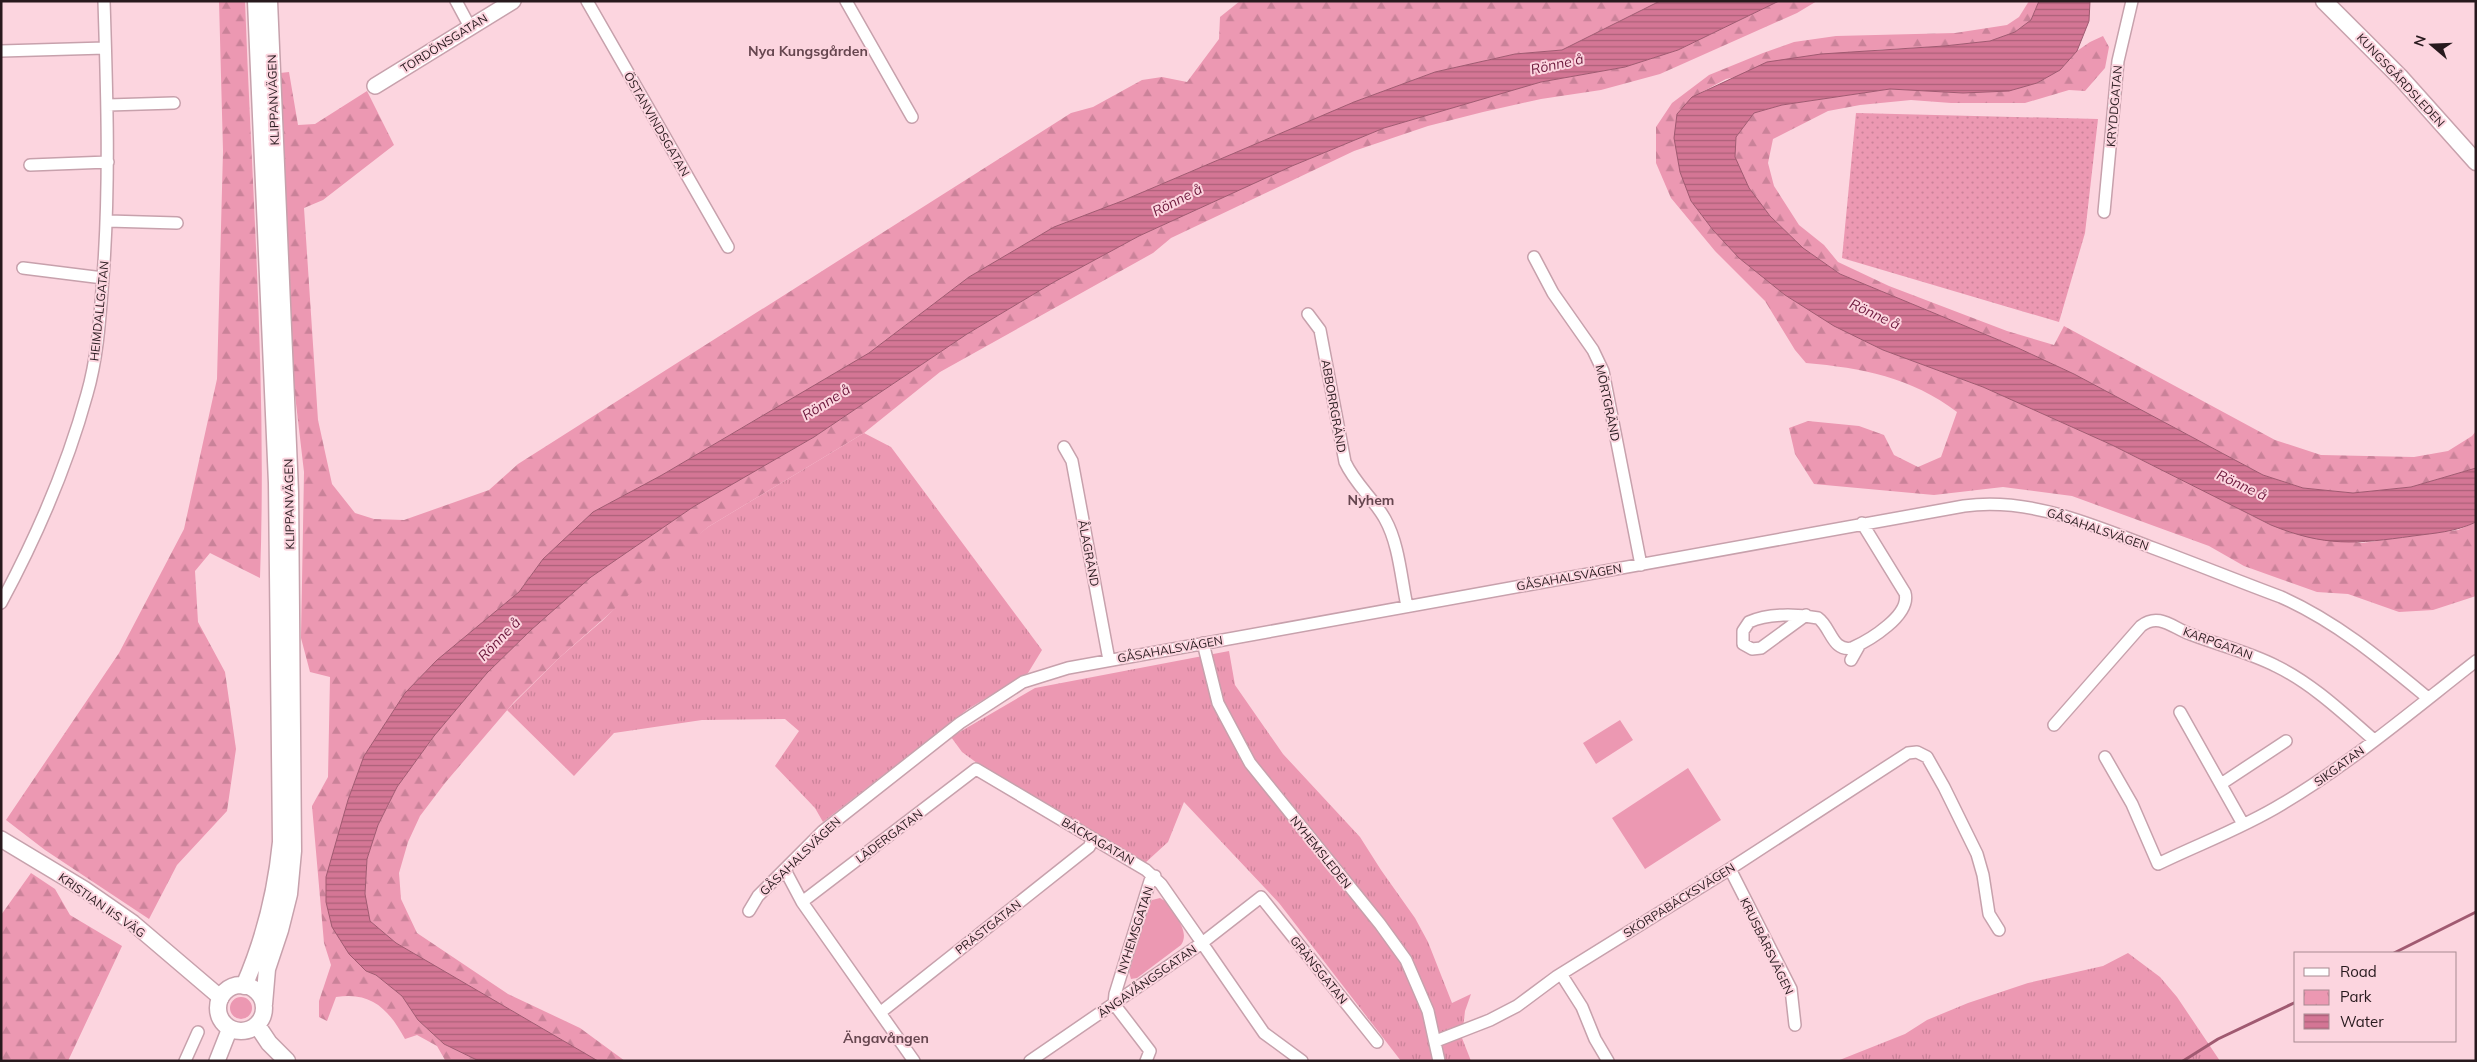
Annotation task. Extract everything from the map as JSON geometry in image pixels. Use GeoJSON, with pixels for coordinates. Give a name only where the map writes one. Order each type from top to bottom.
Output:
{"type":"FeatureCollection","features":[{"type":"Feature","properties":{"kind":"main road","name":"KLIPPANVÄGEN"},"geometry":{"type":"LineString","coordinates":[[244,986],[270,912],[277,885],[281,842],[277,483],[256,1]]}},
{"type":"Feature","properties":{"kind":"main road","name":"KLIPPANVÄGEN"},"geometry":{"type":"LineString","coordinates":[[256,1025],[263,1015],[267,969],[289,894],[293,851],[290,492],[269,1]]}},
{"type":"Feature","properties":{"kind":"main road","name":"KUNGSGÅRDSLEDEN"},"geometry":{"type":"LineString","coordinates":[[2324,1],[2401,78],[2476,162]]}},
{"type":"Feature","properties":{"kind":"main road"},"geometry":{"type":"LineString","coordinates":[[264,1004],[259,994],[244,986],[228,990],[221,998],[219,1015],[230,1028],[241,1031],[256,1025],[269,1043],[287,1061]]}},
{"type":"Feature","properties":{"kind":"street","name":"HEIMDALLGATAN"},"geometry":{"type":"LineString","coordinates":[[1,603],[29,550],[62,471],[85,400],[95,352],[108,221],[108,105],[104,1]]}},
{"type":"Feature","properties":{"kind":"street"},"geometry":{"type":"LineString","coordinates":[[456,1],[470,27]]}},
{"type":"Feature","properties":{"kind":"street","name":"TORDÖNSGATAN"},"geometry":{"type":"LineString","coordinates":[[375,86],[514,1]]}},
{"type":"Feature","properties":{"kind":"street","name":"ÖSTANVINDSGATAN"},"geometry":{"type":"LineString","coordinates":[[587,1],[728,247]]}},
{"type":"Feature","properties":{"kind":"street"},"geometry":{"type":"LineString","coordinates":[[846,1],[912,117]]}},
{"type":"Feature","properties":{"kind":"street","name":"KRYDDGATAN"},"geometry":{"type":"LineString","coordinates":[[2104,212],[2118,61],[2132,1]]}},
{"type":"Feature","properties":{"kind":"street"},"geometry":{"type":"LineString","coordinates":[[1,51],[105,48]]}},
{"type":"Feature","properties":{"kind":"street"},"geometry":{"type":"LineString","coordinates":[[108,105],[174,103]]}},
{"type":"Feature","properties":{"kind":"street"},"geometry":{"type":"LineString","coordinates":[[30,165],[108,162]]}},
{"type":"Feature","properties":{"kind":"street"},"geometry":{"type":"LineString","coordinates":[[108,221],[177,223]]}},
{"type":"Feature","properties":{"kind":"street","name":"MÖRTGRÄND"},"geometry":{"type":"LineString","coordinates":[[1534,257],[1553,293],[1593,350],[1603,371],[1641,565]]}},
{"type":"Feature","properties":{"kind":"street"},"geometry":{"type":"LineString","coordinates":[[23,268],[103,278]]}},
{"type":"Feature","properties":{"kind":"street","name":"ABBORRGRÄND"},"geometry":{"type":"LineString","coordinates":[[1308,314],[1320,330],[1345,462],[1350,474],[1379,509],[1389,528],[1408,606]]}},
{"type":"Feature","properties":{"kind":"street","name":"ÅLAGRÄND"},"geometry":{"type":"LineString","coordinates":[[1064,447],[1072,461],[1109,660]]}},
{"type":"Feature","properties":{"kind":"street","name":"GÅSAHALSVÄGEN"},"geometry":{"type":"LineString","coordinates":[[749,910],[758,896],[823,831],[960,723],[1007,691],[1037,676],[1109,660],[1641,565],[1862,523],[1991,503],[2029,507],[2085,522],[2281,597],[2314,612],[2346,632],[2428,698]]}},
{"type":"Feature","properties":{"kind":"street"},"geometry":{"type":"LineString","coordinates":[[1806,615],[1761,648],[1752,649],[1743,644],[1743,629],[1750,621],[1790,614],[1806,615],[1821,619],[1840,647],[1848,649],[1860,644],[1899,616],[1906,600],[1905,593],[1862,523]]}},
{"type":"Feature","properties":{"kind":"street","name":"KARPGATAN"},"geometry":{"type":"LineString","coordinates":[[2054,725],[2141,626],[2154,620],[2165,622],[2187,633],[2262,659],[2282,668],[2334,706],[2374,740]]}},
{"type":"Feature","properties":{"kind":"street","name":"NYHEMSLEDEN"},"geometry":{"type":"LineString","coordinates":[[1203,643],[1218,703],[1250,763],[1389,935],[1406,960],[1421,992],[1436,1041],[1439,1061]]}},
{"type":"Feature","properties":{"kind":"street"},"geometry":{"type":"LineString","coordinates":[[1851,660],[1860,644]]}},
{"type":"Feature","properties":{"kind":"street","name":"SIKGATAN"},"geometry":{"type":"LineString","coordinates":[[2105,757],[2132,804],[2158,864],[2280,806],[2318,782],[2476,661]]}},
{"type":"Feature","properties":{"kind":"street"},"geometry":{"type":"LineString","coordinates":[[2180,712],[2243,824]]}},
{"type":"Feature","properties":{"kind":"street"},"geometry":{"type":"LineString","coordinates":[[2221,784],[2286,741]]}},
{"type":"Feature","properties":{"kind":"street","name":"SKÖRPABÄCKSVÄGEN"},"geometry":{"type":"LineString","coordinates":[[1436,1041],[1509,1011],[1560,974],[1730,868],[1900,756],[1918,752],[1930,760],[1972,842],[1983,876],[1989,914],[1998,930]]}},
{"type":"Feature","properties":{"kind":"street","name":"BÄCKAGATAN"},"geometry":{"type":"LineString","coordinates":[[976,769],[1155,876],[1264,1033],[1302,1061]]}},
{"type":"Feature","properties":{"kind":"street","name":"LÄDERGATAN"},"geometry":{"type":"LineString","coordinates":[[802,902],[976,769]]}},
{"type":"Feature","properties":{"kind":"street","name":"KRISTIAN II:S VÄG"},"geometry":{"type":"LineString","coordinates":[[1,839],[84,889],[133,923],[221,998]]}},
{"type":"Feature","properties":{"kind":"street","name":"PRÄSTGATAN"},"geometry":{"type":"LineString","coordinates":[[881,1012],[1089,847],[1093,839]]}},
{"type":"Feature","properties":{"kind":"street","name":"KRUSBÄRSVÄGEN"},"geometry":{"type":"LineString","coordinates":[[1730,868],[1791,990],[1795,1025]]}},
{"type":"Feature","properties":{"kind":"street"},"geometry":{"type":"LineString","coordinates":[[785,870],[802,902],[914,1061]]}},
{"type":"Feature","properties":{"kind":"street","name":"NYHEMSGATAN"},"geometry":{"type":"LineString","coordinates":[[1114,1004],[1114,994],[1150,881],[1155,876]]}},
{"type":"Feature","properties":{"kind":"street","name":"ÄNGAVÅNGSGATAN"},"geometry":{"type":"LineString","coordinates":[[1030,1061],[1114,1004],[1200,940],[1261,898]]}},
{"type":"Feature","properties":{"kind":"street","name":"GRÄNSGATAN"},"geometry":{"type":"LineString","coordinates":[[1261,898],[1378,1042]]}},
{"type":"Feature","properties":{"kind":"street"},"geometry":{"type":"LineString","coordinates":[[1560,974],[1582,1007],[1595,1039],[1608,1061]]}},
{"type":"Feature","properties":{"kind":"street"},"geometry":{"type":"LineString","coordinates":[[1114,1004],[1148,1056],[1158,1061]]}},
{"type":"Feature","properties":{"kind":"street"},"geometry":{"type":"LineString","coordinates":[[217,1061],[230,1028]]}},
{"type":"Feature","properties":{"kind":"street"},"geometry":{"type":"LineString","coordinates":[[185,1061],[198,1032]]}},
{"type":"Feature","properties":{"kind":"green space"},"geometry":{"type":"Polygon","coordinates":[[[219,1],[245,1],[258,290],[262,434],[260,578],[210,553],[195,571],[198,622],[225,672],[236,749],[227,811],[177,865],[149,919],[45,850],[6,820],[119,653],[184,529],[217,379],[223,151],[219,1]]]}},
{"type":"Feature","properties":{"kind":"green space"},"geometry":{"type":"Polygon","coordinates":[[[1240,1],[1660,1],[1562,50],[1515,54],[1435,72],[1354,102],[1122,201],[1054,227],[969,277],[869,353],[662,475],[593,512],[543,559],[519,592],[437,660],[405,693],[364,756],[348,800],[343,825],[366,971],[376,975],[402,996],[418,1020],[444,1044],[479,1061],[445,1060],[437,1046],[417,1035],[405,1039],[386,1011],[369,1000],[360,997],[336,997],[327,1021],[319,1017],[319,1001],[331,965],[324,943],[312,806],[328,777],[330,677],[310,672],[301,638],[304,472],[290,352],[280,73],[289,72],[298,125],[315,124],[367,91],[394,145],[323,200],[304,208],[318,420],[332,484],[355,513],[374,519],[404,520],[489,490],[518,464],[1071,113],[1093,107],[1142,80],[1162,77],[1187,82],[1219,39],[1220,17],[1240,1]]]}},
{"type":"Feature","properties":{"kind":"green space"},"geometry":{"type":"Polygon","coordinates":[[[1779,1],[1817,1],[1797,13],[1660,74],[1601,90],[1541,99],[1483,112],[1428,126],[1354,151],[1171,238],[1153,253],[940,372],[864,433],[708,527],[559,658],[514,702],[445,783],[420,816],[408,842],[399,873],[401,899],[417,933],[508,994],[580,1028],[625,1061],[598,1061],[396,943],[370,921],[365,895],[367,859],[378,825],[397,787],[434,736],[487,673],[531,630],[591,577],[693,507],[814,437],[967,334],[1054,282],[1139,236],[1292,166],[1384,128],[1541,82],[1625,67],[1678,50],[1779,1]]]}},
{"type":"Feature","properties":{"kind":"green space"},"geometry":{"type":"Polygon","coordinates":[[[2029,1],[2039,1],[2031,20],[2015,32],[1990,41],[1874,50],[1726,79],[1693,97],[1677,114],[1691,201],[1713,230],[1739,258],[1785,295],[1835,326],[1883,350],[1983,387],[2112,445],[2271,525],[2362,543],[2458,530],[2476,522],[2476,596],[2433,610],[2399,612],[2348,594],[2317,592],[2244,566],[2209,546],[2072,496],[2003,487],[1934,495],[1814,484],[1795,454],[1789,428],[1808,421],[1859,426],[1884,435],[1894,455],[1918,467],[1941,457],[1957,412],[1940,400],[1904,382],[1866,371],[1806,363],[1795,350],[1765,301],[1715,251],[1671,198],[1656,163],[1656,127],[1672,103],[1709,75],[1794,42],[1836,36],[1955,33],[2007,25],[2019,17],[2029,1]]]}},
{"type":"Feature","properties":{"kind":"green space"},"geometry":{"type":"Polygon","coordinates":[[[2103,36],[2109,47],[2105,68],[2085,91],[2069,90],[2025,103],[1951,103],[1911,100],[1860,105],[1828,111],[1773,139],[1768,163],[1774,186],[1799,225],[1824,245],[1838,262],[1889,286],[2007,331],[2054,345],[2064,326],[2275,440],[2321,455],[2414,457],[2448,451],[2472,436],[2476,431],[2476,468],[2411,487],[2353,493],[2303,488],[2263,475],[2074,374],[2018,348],[1840,274],[1803,248],[1770,216],[1749,188],[1735,158],[1736,137],[1754,113],[1782,105],[1890,89],[1963,93],[2037,83],[2060,70],[2077,51],[2103,36]]]}},
{"type":"Feature","properties":{"kind":"green space"},"geometry":{"type":"Polygon","coordinates":[[[1856,113],[2098,119],[2085,233],[2059,322],[1842,258],[1856,113]]]}},
{"type":"Feature","properties":{"kind":"green space"},"geometry":{"type":"Polygon","coordinates":[[[864,433],[891,447],[1042,650],[1028,673],[968,709],[823,822],[815,808],[775,766],[799,731],[785,719],[702,720],[614,733],[574,776],[507,710],[559,658],[602,621],[651,573],[708,527],[864,433]]]}},
{"type":"Feature","properties":{"kind":"green space"},"geometry":{"type":"Polygon","coordinates":[[[1229,651],[1235,685],[1283,754],[1360,837],[1415,918],[1428,942],[1452,1003],[1471,994],[1465,1011],[1462,1038],[1471,1061],[1401,1061],[1279,903],[1184,802],[1168,842],[1145,863],[977,763],[962,752],[951,737],[1035,688],[1229,651]]]}},
{"type":"Feature","properties":{"kind":"green space"},"geometry":{"type":"Polygon","coordinates":[[[1620,720],[1633,740],[1596,764],[1583,743],[1620,720]]]}},
{"type":"Feature","properties":{"kind":"green space"},"geometry":{"type":"Polygon","coordinates":[[[1688,768],[1721,820],[1645,869],[1612,818],[1688,768]]]}},
{"type":"Feature","properties":{"kind":"green space"},"geometry":{"type":"Polygon","coordinates":[[[31,873],[55,889],[70,915],[122,946],[68,1061],[1,1061],[1,915],[31,873]]]}},
{"type":"Feature","properties":{"kind":"green space"},"geometry":{"type":"Polygon","coordinates":[[[1160,898],[1165,901],[1180,922],[1184,940],[1181,945],[1137,978],[1131,979],[1129,972],[1149,905],[1152,900],[1160,898]]]}},
{"type":"Feature","properties":{"kind":"green space"},"geometry":{"type":"Polygon","coordinates":[[[2128,953],[2160,977],[2177,997],[2220,1061],[1837,1061],[1905,1034],[1927,1020],[1968,1003],[2028,983],[2103,966],[2128,953]]]}},
{"type":"Feature","properties":{"kind":"green space"},"geometry":{"type":"Polygon","coordinates":[[[241,997],[249,1000],[252,1008],[249,1016],[241,1019],[233,1016],[230,1008],[233,1000],[241,997]]]}},
{"type":"Feature","properties":{"kind":"water","name":"Rönne å"},"geometry":{"type":"Polygon","coordinates":[[[1660,1],[1779,1],[1678,50],[1625,67],[1541,82],[1384,128],[1292,166],[1139,236],[1054,282],[967,334],[814,437],[693,507],[591,577],[531,630],[487,673],[434,736],[397,787],[378,825],[367,859],[365,894],[370,921],[396,943],[598,1061],[479,1061],[444,1044],[418,1020],[402,996],[376,975],[366,971],[349,954],[332,927],[326,902],[326,877],[348,800],[364,756],[405,693],[437,660],[519,592],[543,559],[593,512],[662,475],[869,353],[969,277],[1054,227],[1122,201],[1354,102],[1435,72],[1515,54],[1562,50],[1660,1]]]}},
{"type":"Feature","properties":{"kind":"water","name":"Rönne å"},"geometry":{"type":"Polygon","coordinates":[[[2039,1],[2090,1],[2089,21],[2077,51],[2060,70],[2037,83],[2009,91],[1963,93],[1890,89],[1782,105],[1754,113],[1736,137],[1735,157],[1749,188],[1770,216],[1803,248],[1840,274],[2018,348],[2074,374],[2263,475],[2303,488],[2353,493],[2411,487],[2476,468],[2476,522],[2445,532],[2357,542],[2341,542],[2308,537],[2271,525],[2112,445],[1983,387],[1883,350],[1834,326],[1785,295],[1739,258],[1713,230],[1691,201],[1680,172],[1674,138],[1677,114],[1692,97],[1767,62],[1821,54],[1990,41],[2015,32],[2031,20],[2039,1]]]}},
{"type":"Feature","properties":{"kind":"waterway"},"geometry":{"type":"LineString","coordinates":[[2396,952],[2476,912]]}},
{"type":"Feature","properties":{"kind":"waterway"},"geometry":{"type":"LineString","coordinates":[[2183,1061],[2218,1039],[2294,1003]]}},
{"type":"Feature","properties":{"kind":"district","name":"Nya Kungsgården"},"geometry":{"type":"Point","coordinates":[808,51]}},
{"type":"Feature","properties":{"kind":"district","name":"Nyhem"},"geometry":{"type":"Point","coordinates":[1371,500]}},
{"type":"Feature","properties":{"kind":"district","name":"Ängavången"},"geometry":{"type":"Point","coordinates":[886,1038]}}]}
